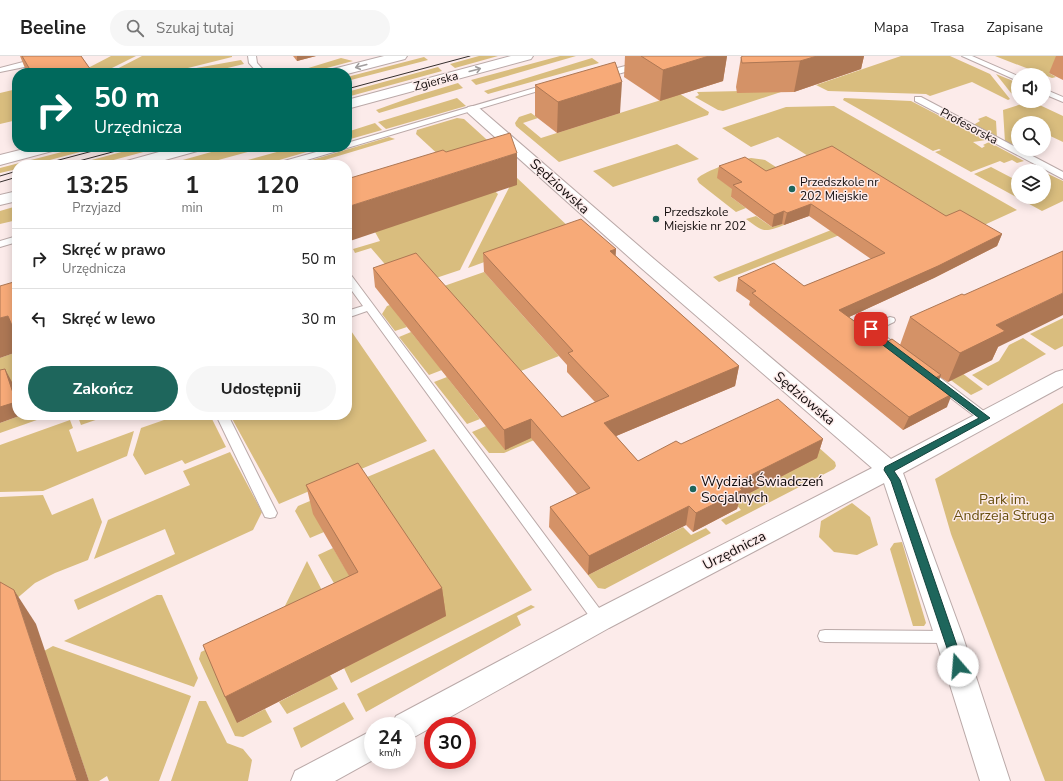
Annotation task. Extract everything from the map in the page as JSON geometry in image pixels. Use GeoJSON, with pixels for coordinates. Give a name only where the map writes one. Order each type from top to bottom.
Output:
{"type":"FeatureCollection","features":[{"type":"Feature","properties":{"kind":"street"},"geometry":{"type":"LineString","coordinates":[[352,68],[400,56]]}},
{"type":"Feature","properties":{"kind":"street","name":"Zgierska"},"geometry":{"type":"LineString","coordinates":[[352,104],[526,56]]}},
{"type":"Feature","properties":{"kind":"street","name":"Sędziowska"},"geometry":{"type":"LineString","coordinates":[[473,110],[647,263],[888,470],[896,480],[949,637],[995,781]]}},
{"type":"Feature","properties":{"kind":"street"},"geometry":{"type":"LineString","coordinates":[[0,160],[31,152]]}},
{"type":"Feature","properties":{"kind":"street"},"geometry":{"type":"LineString","coordinates":[[147,160],[177,152]]}},
{"type":"Feature","properties":{"kind":"street"},"geometry":{"type":"LineString","coordinates":[[0,200],[12,197]]}},
{"type":"Feature","properties":{"kind":"street","name":"Urzędnicza"},"geometry":{"type":"LineString","coordinates":[[416,721],[600,620],[1063,377]]}},
{"type":"Feature","properties":{"kind":"street"},"geometry":{"type":"LineString","coordinates":[[306,781],[364,749]]}},
{"type":"Feature","properties":{"kind":"lane"},"geometry":{"type":"LineString","coordinates":[[0,70],[41,61],[52,56]]}},
{"type":"Feature","properties":{"kind":"lane"},"geometry":{"type":"LineString","coordinates":[[252,56],[253,63],[258,68]]}},
{"type":"Feature","properties":{"kind":"lane"},"geometry":{"type":"LineString","coordinates":[[595,73],[614,72],[636,66],[640,59],[650,56]]}},
{"type":"Feature","properties":{"kind":"lane"},"geometry":{"type":"LineString","coordinates":[[966,56],[1011,76]]}},
{"type":"Feature","properties":{"kind":"lane"},"geometry":{"type":"LineString","coordinates":[[352,145],[558,84]]}},
{"type":"Feature","properties":{"kind":"lane"},"geometry":{"type":"LineString","coordinates":[[1051,94],[1063,100]]}},
{"type":"Feature","properties":{"kind":"lane","name":"Profesorska"},"geometry":{"type":"LineString","coordinates":[[918,99],[1063,176]]}},
{"type":"Feature","properties":{"kind":"lane"},"geometry":{"type":"LineString","coordinates":[[298,160],[326,152]]}},
{"type":"Feature","properties":{"kind":"lane"},"geometry":{"type":"LineString","coordinates":[[0,244],[12,240]]}},
{"type":"Feature","properties":{"kind":"lane"},"geometry":{"type":"LineString","coordinates":[[352,284],[600,620]]}},
{"type":"Feature","properties":{"kind":"lane"},"geometry":{"type":"LineString","coordinates":[[352,313],[369,307]]}},
{"type":"Feature","properties":{"kind":"lane"},"geometry":{"type":"LineString","coordinates":[[890,320],[871,329],[874,334],[904,357]]}},
{"type":"Feature","properties":{"kind":"lane"},"geometry":{"type":"LineString","coordinates":[[916,366],[985,418]]}},
{"type":"Feature","properties":{"kind":"lane"},"geometry":{"type":"LineString","coordinates":[[224,420],[270,513]]}},
{"type":"Feature","properties":{"kind":"lane"},"geometry":{"type":"LineString","coordinates":[[826,636],[949,637]]}},
{"type":"Feature","properties":{"kind":"green space"},"geometry":{"type":"Polygon","coordinates":[[[111,56],[136,56],[112,68],[88,68],[111,56]]]}},
{"type":"Feature","properties":{"kind":"green space"},"geometry":{"type":"Polygon","coordinates":[[[142,56],[232,56],[188,68],[119,68],[142,56]]]}},
{"type":"Feature","properties":{"kind":"green space"},"geometry":{"type":"Polygon","coordinates":[[[479,56],[498,56],[455,68],[450,64],[479,56]]]}},
{"type":"Feature","properties":{"kind":"green space"},"geometry":{"type":"Polygon","coordinates":[[[560,56],[576,56],[476,85],[471,80],[560,56]]]}},
{"type":"Feature","properties":{"kind":"green space"},"geometry":{"type":"Polygon","coordinates":[[[901,56],[950,56],[990,74],[1010,99],[1008,100],[972,82],[930,96],[926,94],[828,91],[816,85],[901,56]]]}},
{"type":"Feature","properties":{"kind":"green space"},"geometry":{"type":"Polygon","coordinates":[[[995,56],[1063,56],[1051,71],[1051,68],[1026,68],[995,56]]]}},
{"type":"Feature","properties":{"kind":"green space"},"geometry":{"type":"Polygon","coordinates":[[[424,57],[428,60],[352,80],[352,76],[424,57]]]}},
{"type":"Feature","properties":{"kind":"green space"},"geometry":{"type":"Polygon","coordinates":[[[341,58],[353,61],[327,68],[308,68],[341,58]]]}},
{"type":"Feature","properties":{"kind":"green space"},"geometry":{"type":"Polygon","coordinates":[[[592,58],[599,63],[488,94],[484,91],[592,58]]]}},
{"type":"Feature","properties":{"kind":"green space"},"geometry":{"type":"Polygon","coordinates":[[[241,60],[244,64],[228,68],[196,68],[241,60]]]}},
{"type":"Feature","properties":{"kind":"green space"},"geometry":{"type":"Polygon","coordinates":[[[438,67],[442,71],[352,96],[352,91],[438,67]]]}},
{"type":"Feature","properties":{"kind":"green space"},"geometry":{"type":"Polygon","coordinates":[[[996,74],[1011,80],[1011,93],[996,74]]]}},
{"type":"Feature","properties":{"kind":"green space"},"geometry":{"type":"Polygon","coordinates":[[[458,83],[463,88],[379,113],[376,110],[415,96],[458,83]]]}},
{"type":"Feature","properties":{"kind":"green space"},"geometry":{"type":"Polygon","coordinates":[[[12,90],[12,121],[0,124],[0,93],[12,90]]]}},
{"type":"Feature","properties":{"kind":"green space"},"geometry":{"type":"Polygon","coordinates":[[[780,90],[781,92],[723,111],[718,110],[695,97],[699,95],[697,92],[780,90]]]}},
{"type":"Feature","properties":{"kind":"green space"},"geometry":{"type":"Polygon","coordinates":[[[680,94],[709,112],[708,115],[559,162],[516,126],[515,123],[519,117],[531,113],[538,118],[523,123],[541,138],[680,94]]]}},
{"type":"Feature","properties":{"kind":"green space"},"geometry":{"type":"Polygon","coordinates":[[[457,98],[466,106],[386,129],[378,122],[457,98]]]}},
{"type":"Feature","properties":{"kind":"green space"},"geometry":{"type":"Polygon","coordinates":[[[844,98],[911,101],[986,140],[973,142],[982,148],[985,146],[983,145],[989,142],[1011,154],[1011,156],[1015,156],[1024,161],[1017,163],[1012,160],[1004,163],[1000,161],[971,172],[935,152],[941,150],[939,149],[933,151],[843,100],[844,98]]]}},
{"type":"Feature","properties":{"kind":"green space"},"geometry":{"type":"Polygon","coordinates":[[[834,106],[1017,210],[971,231],[837,236],[719,282],[713,277],[889,207],[778,137],[751,147],[722,128],[786,107],[834,106]]]}},
{"type":"Feature","properties":{"kind":"green space"},"geometry":{"type":"Polygon","coordinates":[[[1011,107],[1046,108],[1063,116],[1063,142],[1051,136],[1051,116],[1011,116],[1011,145],[1005,142],[1003,110],[1011,107]]]}},
{"type":"Feature","properties":{"kind":"green space"},"geometry":{"type":"Polygon","coordinates":[[[986,116],[996,121],[997,138],[975,127],[975,124],[980,121],[978,119],[986,116]]]}},
{"type":"Feature","properties":{"kind":"green space"},"geometry":{"type":"Polygon","coordinates":[[[457,118],[464,119],[496,148],[442,158],[416,134],[417,130],[457,118]]]}},
{"type":"Feature","properties":{"kind":"green space"},"geometry":{"type":"Polygon","coordinates":[[[375,123],[382,130],[352,139],[352,130],[375,123]]]}},
{"type":"Feature","properties":{"kind":"green space"},"geometry":{"type":"Polygon","coordinates":[[[389,137],[395,139],[352,152],[352,148],[389,137]]]}},
{"type":"Feature","properties":{"kind":"green space"},"geometry":{"type":"Polygon","coordinates":[[[677,144],[699,159],[613,187],[593,171],[677,144]]]}},
{"type":"Feature","properties":{"kind":"green space"},"geometry":{"type":"Polygon","coordinates":[[[62,152],[80,152],[50,160],[31,160],[62,152]]]}},
{"type":"Feature","properties":{"kind":"green space"},"geometry":{"type":"Polygon","coordinates":[[[121,152],[143,152],[114,160],[92,160],[121,152]]]}},
{"type":"Feature","properties":{"kind":"green space"},"geometry":{"type":"Polygon","coordinates":[[[211,152],[248,152],[218,160],[183,160],[211,152]]]}},
{"type":"Feature","properties":{"kind":"green space"},"geometry":{"type":"Polygon","coordinates":[[[277,152],[307,152],[279,160],[248,160],[277,152]]]}},
{"type":"Feature","properties":{"kind":"green space"},"geometry":{"type":"Polygon","coordinates":[[[339,152],[352,152],[325,160],[312,160],[339,152]]]}},
{"type":"Feature","properties":{"kind":"green space"},"geometry":{"type":"Polygon","coordinates":[[[751,158],[765,160],[790,176],[718,178],[740,194],[731,197],[746,208],[736,212],[699,183],[697,179],[714,169],[751,158]]]}},
{"type":"Feature","properties":{"kind":"green space"},"geometry":{"type":"Polygon","coordinates":[[[12,165],[12,170],[0,173],[0,168],[12,165]]]}},
{"type":"Feature","properties":{"kind":"green space"},"geometry":{"type":"Polygon","coordinates":[[[991,167],[1011,177],[1011,194],[974,174],[991,167]]]}},
{"type":"Feature","properties":{"kind":"green space"},"geometry":{"type":"Polygon","coordinates":[[[1051,175],[1063,181],[1063,201],[1042,211],[1029,204],[1051,204],[1051,175]]]}},
{"type":"Feature","properties":{"kind":"green space"},"geometry":{"type":"Polygon","coordinates":[[[515,176],[572,230],[468,268],[515,176]]]}},
{"type":"Feature","properties":{"kind":"green space"},"geometry":{"type":"Polygon","coordinates":[[[479,177],[498,194],[460,270],[433,279],[396,277],[371,248],[355,253],[353,249],[380,241],[375,232],[479,177]]]}},
{"type":"Feature","properties":{"kind":"green space"},"geometry":{"type":"Polygon","coordinates":[[[12,207],[12,221],[0,224],[0,211],[12,207]]]}},
{"type":"Feature","properties":{"kind":"green space"},"geometry":{"type":"Polygon","coordinates":[[[756,216],[772,227],[782,224],[784,225],[768,230],[760,229],[746,219],[756,216]]]}},
{"type":"Feature","properties":{"kind":"green space"},"geometry":{"type":"Polygon","coordinates":[[[484,272],[559,356],[521,371],[567,426],[504,453],[489,453],[472,432],[486,426],[394,310],[407,327],[395,331],[382,314],[387,306],[484,272]]]}},
{"type":"Feature","properties":{"kind":"green space"},"geometry":{"type":"Polygon","coordinates":[[[1063,318],[1063,346],[1055,350],[1030,334],[1063,318]]]}},
{"type":"Feature","properties":{"kind":"green space"},"geometry":{"type":"Polygon","coordinates":[[[352,332],[427,441],[279,504],[233,420],[352,420],[352,332]]]}},
{"type":"Feature","properties":{"kind":"green space"},"geometry":{"type":"Polygon","coordinates":[[[411,332],[442,370],[429,375],[399,337],[411,332]]]}},
{"type":"Feature","properties":{"kind":"green space"},"geometry":{"type":"Polygon","coordinates":[[[1023,338],[1046,354],[988,386],[972,375],[999,361],[1009,345],[1023,338]]]}},
{"type":"Feature","properties":{"kind":"green space"},"geometry":{"type":"Polygon","coordinates":[[[12,354],[12,394],[0,386],[0,358],[12,354]]]}},
{"type":"Feature","properties":{"kind":"green space"},"geometry":{"type":"Polygon","coordinates":[[[945,360],[983,389],[971,395],[933,367],[945,360]]]}},
{"type":"Feature","properties":{"kind":"green space"},"geometry":{"type":"Polygon","coordinates":[[[447,377],[480,419],[467,424],[434,382],[447,377]]]}},
{"type":"Feature","properties":{"kind":"green space","name":"Park im. Andrzeja Struga"},"geometry":{"type":"Polygon","coordinates":[[[1063,403],[1063,781],[1045,781],[951,534],[935,479],[1063,403]]]}},
{"type":"Feature","properties":{"kind":"green space"},"geometry":{"type":"Polygon","coordinates":[[[12,419],[12,420],[37,420],[0,433],[0,423],[12,419]]]}},
{"type":"Feature","properties":{"kind":"green space"},"geometry":{"type":"Polygon","coordinates":[[[70,420],[73,428],[69,430],[77,452],[134,431],[127,456],[43,491],[0,492],[0,445],[70,420]]]}},
{"type":"Feature","properties":{"kind":"green space"},"geometry":{"type":"Polygon","coordinates":[[[79,420],[96,420],[81,425],[79,420]]]}},
{"type":"Feature","properties":{"kind":"green space"},"geometry":{"type":"Polygon","coordinates":[[[164,420],[212,420],[226,447],[185,464],[182,460],[145,475],[133,455],[141,428],[164,420]]]}},
{"type":"Feature","properties":{"kind":"green space"},"geometry":{"type":"Polygon","coordinates":[[[807,437],[835,462],[836,466],[834,469],[726,525],[721,520],[741,510],[733,501],[816,458],[807,437]]]}},
{"type":"Feature","properties":{"kind":"green space"},"geometry":{"type":"Polygon","coordinates":[[[434,449],[532,590],[351,683],[344,668],[445,616],[324,532],[310,538],[295,511],[298,506],[434,449]]]}},
{"type":"Feature","properties":{"kind":"green space"},"geometry":{"type":"Polygon","coordinates":[[[230,452],[262,512],[253,530],[78,610],[74,600],[175,554],[165,529],[94,559],[108,520],[190,485],[183,471],[230,452]]]}},
{"type":"Feature","properties":{"kind":"green space"},"geometry":{"type":"Polygon","coordinates":[[[43,495],[52,515],[93,498],[102,522],[88,560],[55,573],[35,583],[8,606],[0,601],[0,497],[43,495]]]}},
{"type":"Feature","properties":{"kind":"green space"},"geometry":{"type":"Polygon","coordinates":[[[852,503],[870,517],[878,545],[857,555],[834,552],[819,537],[821,521],[852,503]]]}},
{"type":"Feature","properties":{"kind":"green space"},"geometry":{"type":"Polygon","coordinates":[[[683,527],[691,535],[706,528],[711,533],[605,589],[598,588],[588,575],[683,527]]]}},
{"type":"Feature","properties":{"kind":"green space"},"geometry":{"type":"Polygon","coordinates":[[[902,542],[926,623],[924,626],[913,626],[890,549],[894,543],[902,542]]]}},
{"type":"Feature","properties":{"kind":"green space"},"geometry":{"type":"Polygon","coordinates":[[[333,548],[356,587],[340,594],[318,555],[333,548]]]}},
{"type":"Feature","properties":{"kind":"green space"},"geometry":{"type":"Polygon","coordinates":[[[307,561],[334,614],[237,723],[265,709],[272,722],[243,737],[235,736],[199,659],[201,652],[282,612],[307,561]]]}},
{"type":"Feature","properties":{"kind":"green space"},"geometry":{"type":"Polygon","coordinates":[[[157,595],[162,595],[198,678],[194,687],[64,641],[157,595]]]}},
{"type":"Feature","properties":{"kind":"green space"},"geometry":{"type":"Polygon","coordinates":[[[531,605],[535,607],[517,616],[521,625],[366,712],[357,694],[531,605]]]}},
{"type":"Feature","properties":{"kind":"green space"},"geometry":{"type":"Polygon","coordinates":[[[53,646],[191,696],[159,781],[109,781],[107,776],[99,781],[89,781],[44,651],[53,646]]]}},
{"type":"Feature","properties":{"kind":"green space"},"geometry":{"type":"Polygon","coordinates":[[[330,675],[338,689],[287,714],[279,702],[330,675]]]}},
{"type":"Feature","properties":{"kind":"green space"},"geometry":{"type":"Polygon","coordinates":[[[199,701],[206,701],[227,743],[243,749],[252,760],[248,781],[171,781],[199,701]]]}},
{"type":"Feature","properties":{"kind":"green space"},"geometry":{"type":"Polygon","coordinates":[[[344,702],[354,719],[301,748],[293,728],[344,702]]]}},
{"type":"Feature","properties":{"kind":"building"},"geometry":{"type":"Polygon","coordinates":[[[22,56],[81,56],[89,68],[29,68],[22,56]]]}},
{"type":"Feature","properties":{"kind":"building"},"geometry":{"type":"Polygon","coordinates":[[[641,56],[709,56],[663,70],[641,56]]]}},
{"type":"Feature","properties":{"kind":"building"},"geometry":{"type":"Polygon","coordinates":[[[817,56],[800,61],[742,63],[741,57],[817,56]]]}},
{"type":"Feature","properties":{"kind":"building"},"geometry":{"type":"Polygon","coordinates":[[[615,62],[622,82],[558,102],[535,85],[615,62]]]}},
{"type":"Feature","properties":{"kind":"building"},"geometry":{"type":"Polygon","coordinates":[[[510,133],[517,153],[352,205],[352,177],[443,150],[446,152],[510,133]]]}},
{"type":"Feature","properties":{"kind":"building"},"geometry":{"type":"Polygon","coordinates":[[[832,146],[946,216],[960,210],[1002,234],[938,266],[839,310],[884,343],[892,339],[941,375],[933,379],[952,394],[909,417],[752,293],[756,291],[738,278],[774,263],[804,286],[885,253],[811,204],[787,213],[784,211],[774,215],[733,185],[742,182],[719,166],[745,157],[766,171],[832,146]]]}},
{"type":"Feature","properties":{"kind":"building"},"geometry":{"type":"Polygon","coordinates":[[[581,219],[616,249],[610,251],[739,366],[604,423],[638,461],[676,441],[681,444],[778,399],[823,439],[735,483],[742,490],[696,513],[689,506],[589,556],[550,507],[590,488],[531,419],[504,430],[373,268],[416,253],[562,417],[609,396],[568,353],[573,351],[483,253],[581,219]]]}},
{"type":"Feature","properties":{"kind":"building"},"geometry":{"type":"Polygon","coordinates":[[[1063,251],[1063,293],[996,325],[1005,331],[960,353],[910,317],[962,294],[964,295],[1063,251]]]}},
{"type":"Feature","properties":{"kind":"building"},"geometry":{"type":"Polygon","coordinates":[[[12,282],[12,325],[8,316],[0,318],[0,286],[12,282]]]}},
{"type":"Feature","properties":{"kind":"building"},"geometry":{"type":"Polygon","coordinates":[[[5,369],[12,390],[12,403],[0,407],[0,370],[5,369]]]}},
{"type":"Feature","properties":{"kind":"building"},"geometry":{"type":"Polygon","coordinates":[[[358,463],[442,588],[225,697],[203,645],[358,572],[306,485],[358,463]]]}},
{"type":"Feature","properties":{"kind":"building"},"geometry":{"type":"Polygon","coordinates":[[[0,582],[14,590],[77,781],[0,781],[0,582]]]}},
{"type":"Feature","properties":{"kind":"tram line"},"geometry":{"type":"LineString","coordinates":[[352,88],[470,56]]}},
{"type":"Feature","properties":{"kind":"tram line"},"geometry":{"type":"LineString","coordinates":[[59,160],[89,152]]}},
{"type":"Feature","properties":{"kind":"tram line"},"geometry":{"type":"LineString","coordinates":[[83,160],[112,152]]}},
{"type":"Feature","properties":{"kind":"tram line"},"geometry":{"type":"LineString","coordinates":[[0,176],[12,172]]}},
{"type":"Feature","properties":{"kind":"tram line"},"geometry":{"type":"LineString","coordinates":[[0,182],[12,178]]}},
{"type":"Feature","properties":{"kind":"place","name":"Przedszkole nr 202 Miejskie"},"geometry":{"type":"Point","coordinates":[792,189]}},
{"type":"Feature","properties":{"kind":"place","name":"Przedszkole Miejskie nr 202"},"geometry":{"type":"Point","coordinates":[656,219]}},
{"type":"Feature","properties":{"kind":"place","name":"Wydział Świadczeń Socjalnych"},"geometry":{"type":"Point","coordinates":[693,489]}},
{"type":"Feature","properties":{"kind":"route"},"geometry":{"type":"LineString","coordinates":[[871,329],[874,334],[985,418],[888,470],[896,480],[958,666]]}}]}
